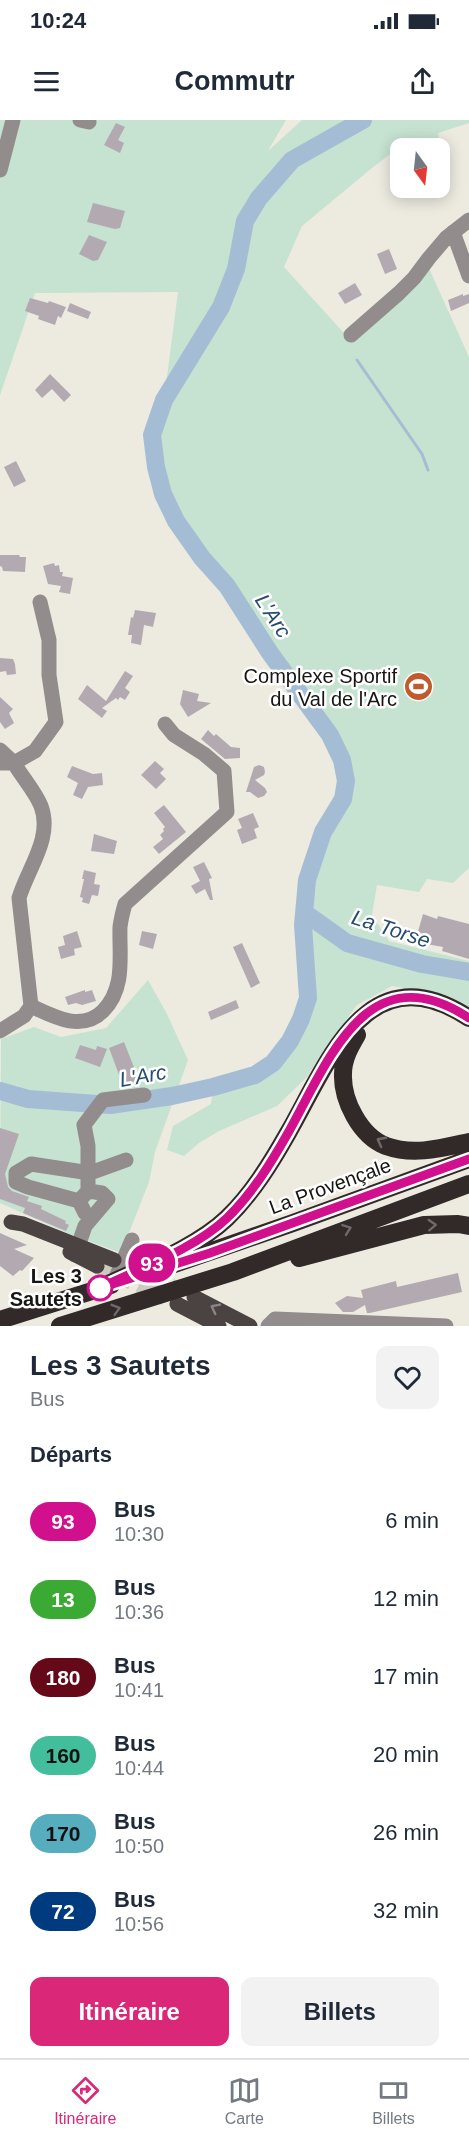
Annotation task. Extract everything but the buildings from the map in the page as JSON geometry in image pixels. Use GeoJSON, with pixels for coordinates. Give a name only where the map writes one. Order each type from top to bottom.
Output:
{"type":"FeatureCollection","features":[{"type":"Feature","properties":{"kind":"highway"},"geometry":{"type":"LineString","coordinates":[[100,1288],[202,1237],[226,1218],[255,1185],[287,1135],[342,1038],[358,1019],[374,1008],[404,998],[440,1002],[469,1018]]}},
{"type":"Feature","properties":{"kind":"highway"},"geometry":{"type":"LineString","coordinates":[[469,1029],[452,1016],[432,1008],[397,1008],[378,1014],[363,1026],[356,1036],[345,1057],[342,1072],[348,1103],[357,1119],[367,1133],[385,1145],[413,1151],[438,1149],[469,1142]]}},
{"type":"Feature","properties":{"kind":"highway","name":"La Provençale"},"geometry":{"type":"LineString","coordinates":[[0,1320],[210,1253],[469,1159]]}},
{"type":"Feature","properties":{"kind":"highway"},"geometry":{"type":"LineString","coordinates":[[60,1326],[233,1272],[469,1184]]}},
{"type":"Feature","properties":{"kind":"highway"},"geometry":{"type":"LineString","coordinates":[[233,1272],[297,1259],[424,1225],[469,1226]]}},
{"type":"Feature","properties":{"kind":"main road"},"geometry":{"type":"LineString","coordinates":[[5,1220],[21,1229],[116,1267]]}},
{"type":"Feature","properties":{"kind":"main road"},"geometry":{"type":"LineString","coordinates":[[77,1250],[97,1266]]}},
{"type":"Feature","properties":{"kind":"main road"},"geometry":{"type":"LineString","coordinates":[[195,1298],[250,1326]]}},
{"type":"Feature","properties":{"kind":"main road"},"geometry":{"type":"LineString","coordinates":[[177,1305],[219,1326]]}},
{"type":"Feature","properties":{"kind":"street"},"geometry":{"type":"LineString","coordinates":[[0,170],[13,120]]}},
{"type":"Feature","properties":{"kind":"street"},"geometry":{"type":"LineString","coordinates":[[351,335],[407,286],[453,232],[469,220]]}},
{"type":"Feature","properties":{"kind":"street"},"geometry":{"type":"LineString","coordinates":[[453,232],[469,276]]}},
{"type":"Feature","properties":{"kind":"street"},"geometry":{"type":"LineString","coordinates":[[7,763],[35,751],[56,722],[49,675],[49,640],[40,602]]}},
{"type":"Feature","properties":{"kind":"street"},"geometry":{"type":"LineString","coordinates":[[31,1006],[54,1017],[77,1023],[96,1018],[110,1005],[116,993],[121,957],[120,925],[125,904],[227,812],[225,771],[174,735],[165,724]]}},
{"type":"Feature","properties":{"kind":"street"},"geometry":{"type":"LineString","coordinates":[[0,750],[7,763],[40,806],[45,831],[24,882],[20,898],[31,1006],[24,1016],[0,1031]]}},
{"type":"Feature","properties":{"kind":"street"},"geometry":{"type":"LineString","coordinates":[[92,1217],[86,1213],[84,1196],[90,1173],[84,1125],[99,1106],[144,1095]]}},
{"type":"Feature","properties":{"kind":"street"},"geometry":{"type":"LineString","coordinates":[[77,1250],[85,1226],[108,1199],[102,1193],[84,1196],[16,1182],[16,1173],[31,1164],[90,1173],[126,1160]]}},
{"type":"Feature","properties":{"kind":"street"},"geometry":{"type":"LineString","coordinates":[[116,1267],[132,1240]]}},
{"type":"Feature","properties":{"kind":"street"},"geometry":{"type":"LineString","coordinates":[[272,1323],[446,1326]]}},
{"type":"Feature","properties":{"kind":"green space"},"geometry":{"type":"Polygon","coordinates":[[[0,120],[286,120],[268,151],[302,120],[469,120],[469,123],[438,133],[439,138],[390,138],[390,155],[302,226],[284,267],[343,332],[349,333],[428,266],[469,357],[469,868],[453,883],[427,879],[419,892],[377,885],[372,915],[389,941],[469,961],[469,1009],[449,996],[392,986],[357,1005],[323,1051],[308,1076],[277,1106],[219,1131],[199,1143],[184,1156],[167,1150],[173,1126],[211,1104],[213,1087],[255,1075],[273,1063],[290,1041],[301,1019],[308,998],[303,925],[307,880],[323,832],[343,799],[346,781],[342,760],[330,735],[270,653],[227,586],[182,531],[163,494],[156,467],[152,435],[164,400],[178,292],[35,293],[0,395],[0,120]]]}},
{"type":"Feature","properties":{"kind":"green space"},"geometry":{"type":"Polygon","coordinates":[[[148,980],[188,1060],[155,1152],[149,1182],[121,1253],[67,1233],[0,1203],[1,1039],[34,1027],[61,1037],[106,1028],[148,980]]]}},
{"type":"Feature","properties":{"kind":"waterway","name":"L'Arc"},"geometry":{"type":"LineString","coordinates":[[0,1091],[28,1099],[110,1105],[172,1096],[213,1087],[255,1075],[273,1063],[290,1041],[301,1019],[308,998],[303,925],[307,880],[323,832],[343,799],[346,781],[342,760],[330,735],[270,653],[227,586],[202,558],[176,521],[163,494],[156,467],[152,435],[164,400],[221,307],[236,269],[245,221],[259,198],[292,160],[363,120]]}},
{"type":"Feature","properties":{"kind":"waterway"},"geometry":{"type":"LineString","coordinates":[[357,360],[422,454],[428,470]]}},
{"type":"Feature","properties":{"kind":"waterway","name":"La Torse"},"geometry":{"type":"LineString","coordinates":[[305,913],[347,943],[422,964],[469,972]]}},
{"type":"Feature","properties":{"kind":"tunnel"},"geometry":{"type":"LineString","coordinates":[[97,1266],[165,1298]]}},
{"type":"Feature","properties":{"kind":"tunnel"},"geometry":{"type":"LineString","coordinates":[[129,1267],[184,1292]]}},
{"type":"Feature","properties":{"kind":"bus line","name":"93"},"geometry":{"type":"LineString","coordinates":[[469,1018],[440,1002],[404,998],[387,1002],[358,1019],[342,1038],[287,1135],[255,1185],[226,1218],[202,1237],[100,1288],[293,1224],[469,1159]]}},
{"type":"Feature","properties":{"kind":"place","name":"Complexe Sportif du Val de l'Arc"},"geometry":{"type":"Point","coordinates":[418,687]}},
{"type":"Feature","properties":{"kind":"place","name":"Les 3 Sautets"},"geometry":{"type":"Point","coordinates":[100,1288]}}]}
